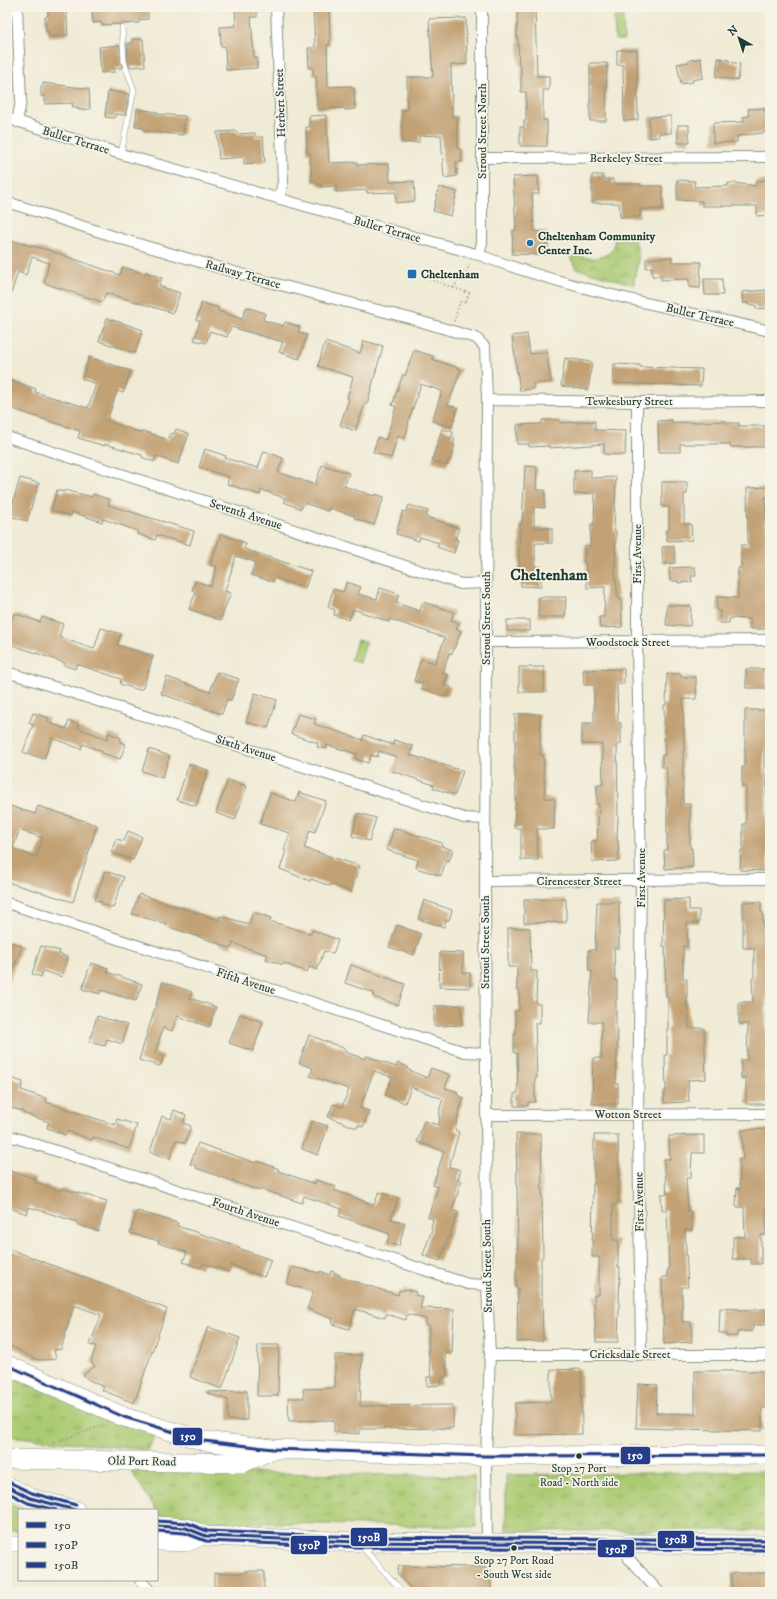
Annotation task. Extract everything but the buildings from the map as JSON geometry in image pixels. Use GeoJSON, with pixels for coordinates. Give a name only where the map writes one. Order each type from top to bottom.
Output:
{"type":"FeatureCollection","features":[{"type":"Feature","properties":{"kind":"highway"},"geometry":{"type":"LineString","coordinates":[[7,1365],[124,1417],[204,1441],[273,1449],[486,1456],[770,1454]]}},
{"type":"Feature","properties":{"kind":"highway","name":"Old Port Road"},"geometry":{"type":"LineString","coordinates":[[7,1459],[243,1463],[273,1449]]}},
{"type":"Feature","properties":{"kind":"highway"},"geometry":{"type":"LineString","coordinates":[[7,1486],[30,1498],[71,1509]]}},
{"type":"Feature","properties":{"kind":"highway"},"geometry":{"type":"LineString","coordinates":[[158,1526],[186,1528],[206,1536],[358,1542],[770,1546]]}},
{"type":"Feature","properties":{"kind":"main road"},"geometry":{"type":"LineString","coordinates":[[158,1543],[187,1544],[206,1536]]}},
{"type":"Feature","properties":{"kind":"main road"},"geometry":{"type":"LineString","coordinates":[[7,1544],[18,1544]]}},
{"type":"Feature","properties":{"kind":"street"},"geometry":{"type":"LineString","coordinates":[[17,7],[21,101],[18,122]]}},
{"type":"Feature","properties":{"kind":"street","name":"Herbert Street"},"geometry":{"type":"LineString","coordinates":[[276,7],[283,182],[280,199]]}},
{"type":"Feature","properties":{"kind":"street","name":"Stroud Street North"},"geometry":{"type":"LineString","coordinates":[[478,255],[482,243],[482,7]]}},
{"type":"Feature","properties":{"kind":"street","name":"Buller Terrace"},"geometry":{"type":"LineString","coordinates":[[7,118],[121,154],[478,255],[520,270],[577,286],[770,331]]}},
{"type":"Feature","properties":{"kind":"street","name":"Berkeley Street"},"geometry":{"type":"LineString","coordinates":[[482,158],[770,157]]}},
{"type":"Feature","properties":{"kind":"street","name":"Railway Terrace"},"geometry":{"type":"LineString","coordinates":[[7,202],[139,244],[261,280],[409,318],[451,332],[476,338],[481,342]]}},
{"type":"Feature","properties":{"kind":"street","name":"Stroud Street South"},"geometry":{"type":"LineString","coordinates":[[481,342],[485,347],[486,356],[487,400],[485,583],[486,1285],[490,1355],[486,1456],[487,1544]]}},
{"type":"Feature","properties":{"kind":"street","name":"Tewkesbury Street"},"geometry":{"type":"LineString","coordinates":[[487,400],[637,402],[770,400]]}},
{"type":"Feature","properties":{"kind":"street","name":"First Avenue"},"geometry":{"type":"LineString","coordinates":[[637,402],[637,642],[641,880],[638,1114],[641,1354]]}},
{"type":"Feature","properties":{"kind":"street","name":"Seventh Avenue"},"geometry":{"type":"LineString","coordinates":[[7,437],[461,584],[485,583]]}},
{"type":"Feature","properties":{"kind":"street","name":"Woodstock Street"},"geometry":{"type":"LineString","coordinates":[[486,642],[770,640]]}},
{"type":"Feature","properties":{"kind":"street","name":"Sixth Avenue"},"geometry":{"type":"LineString","coordinates":[[7,672],[464,818],[485,819]]}},
{"type":"Feature","properties":{"kind":"street","name":"Cirencester Street"},"geometry":{"type":"LineString","coordinates":[[485,881],[770,879]]}},
{"type":"Feature","properties":{"kind":"street","name":"Fifth Avenue"},"geometry":{"type":"LineString","coordinates":[[7,903],[466,1052],[486,1053]]}},
{"type":"Feature","properties":{"kind":"street","name":"Wotton Street"},"geometry":{"type":"LineString","coordinates":[[486,1115],[770,1114]]}},
{"type":"Feature","properties":{"kind":"street","name":"Fourth Avenue"},"geometry":{"type":"LineString","coordinates":[[7,1135],[468,1284],[486,1285]]}},
{"type":"Feature","properties":{"kind":"street","name":"Cricksdale Street"},"geometry":{"type":"LineString","coordinates":[[490,1355],[770,1355]]}},
{"type":"Feature","properties":{"kind":"street"},"geometry":{"type":"LineString","coordinates":[[627,1545],[629,1559],[659,1592]]}},
{"type":"Feature","properties":{"kind":"street"},"geometry":{"type":"LineString","coordinates":[[141,1581],[151,1592]]}},
{"type":"Feature","properties":{"kind":"lane"},"geometry":{"type":"LineString","coordinates":[[121,154],[134,90],[124,62],[122,27]]}},
{"type":"Feature","properties":{"kind":"lane"},"geometry":{"type":"LineString","coordinates":[[358,1542],[403,1592]]}},
{"type":"Feature","properties":{"kind":"path"},"geometry":{"type":"LineString","coordinates":[[454,288],[460,274],[466,275],[469,264],[478,255]]}},
{"type":"Feature","properties":{"kind":"path"},"geometry":{"type":"LineString","coordinates":[[429,279],[469,292],[466,303],[460,302],[451,332]]}},
{"type":"Feature","properties":{"kind":"path"},"geometry":{"type":"LineString","coordinates":[[53,1444],[124,1417]]}},
{"type":"Feature","properties":{"kind":"green space"},"geometry":{"type":"Polygon","coordinates":[[[623,16],[624,40],[615,40],[614,17],[623,16]]]}},
{"type":"Feature","properties":{"kind":"green space"},"geometry":{"type":"Polygon","coordinates":[[[626,239],[635,241],[638,250],[638,261],[634,281],[635,285],[575,268],[571,258],[572,254],[586,258],[599,257],[606,255],[612,250],[614,247],[614,240],[626,239]]]}},
{"type":"Feature","properties":{"kind":"green space"},"geometry":{"type":"Polygon","coordinates":[[[357,640],[366,642],[360,663],[351,660],[357,640]]]}},
{"type":"Feature","properties":{"kind":"green space"},"geometry":{"type":"Polygon","coordinates":[[[7,1375],[155,1437],[147,1450],[7,1436],[7,1375]]]}},
{"type":"Feature","properties":{"kind":"green space"},"geometry":{"type":"Polygon","coordinates":[[[131,1471],[474,1476],[476,1527],[223,1522],[161,1517],[158,1509],[156,1509],[131,1471]]]}},
{"type":"Feature","properties":{"kind":"green space"},"geometry":{"type":"Polygon","coordinates":[[[770,1471],[770,1530],[506,1531],[506,1475],[770,1471]]]}},
{"type":"Feature","properties":{"kind":"green space"},"geometry":{"type":"Polygon","coordinates":[[[7,1503],[21,1509],[18,1509],[18,1531],[7,1531],[7,1503]]]}},
{"type":"Feature","properties":{"kind":"transit line","name":"150"},"geometry":{"type":"LineString","coordinates":[[7,1365],[124,1417],[204,1441],[273,1449],[486,1456],[770,1455]]}},
{"type":"Feature","properties":{"kind":"transit line","name":"150B"},"geometry":{"type":"LineString","coordinates":[[9,1482],[32,1493],[76,1505]]}},
{"type":"Feature","properties":{"kind":"transit line","name":"150"},"geometry":{"type":"LineString","coordinates":[[7,1486],[30,1498],[71,1509]]}},
{"type":"Feature","properties":{"kind":"transit line","name":"150P"},"geometry":{"type":"LineString","coordinates":[[7,1492],[28,1503],[52,1509]]}},
{"type":"Feature","properties":{"kind":"transit line","name":"150B"},"geometry":{"type":"LineString","coordinates":[[158,1521],[187,1523],[207,1531],[358,1537],[770,1540]]}},
{"type":"Feature","properties":{"kind":"transit line","name":"150"},"geometry":{"type":"LineString","coordinates":[[158,1526],[186,1528],[206,1536],[358,1542],[770,1545]]}},
{"type":"Feature","properties":{"kind":"transit line","name":"150P"},"geometry":{"type":"LineString","coordinates":[[158,1531],[185,1533],[206,1541],[358,1547],[770,1550]]}},
{"type":"Feature","properties":{"kind":"place","name":"Cheltenham Community Center Inc."},"geometry":{"type":"Point","coordinates":[530,243]}},
{"type":"Feature","properties":{"kind":"place","name":"Cheltenham"},"geometry":{"type":"Point","coordinates":[412,274]}},
{"type":"Feature","properties":{"kind":"place","name":"Stop 27 Port Road - North side"},"geometry":{"type":"Point","coordinates":[579,1456]}},
{"type":"Feature","properties":{"kind":"place","name":"Stop 27 Port Road - South West side"},"geometry":{"type":"Point","coordinates":[514,1548]}},
{"type":"Feature","properties":{"kind":"district","name":"Cheltenham"},"geometry":{"type":"Point","coordinates":[549,574]}}]}
